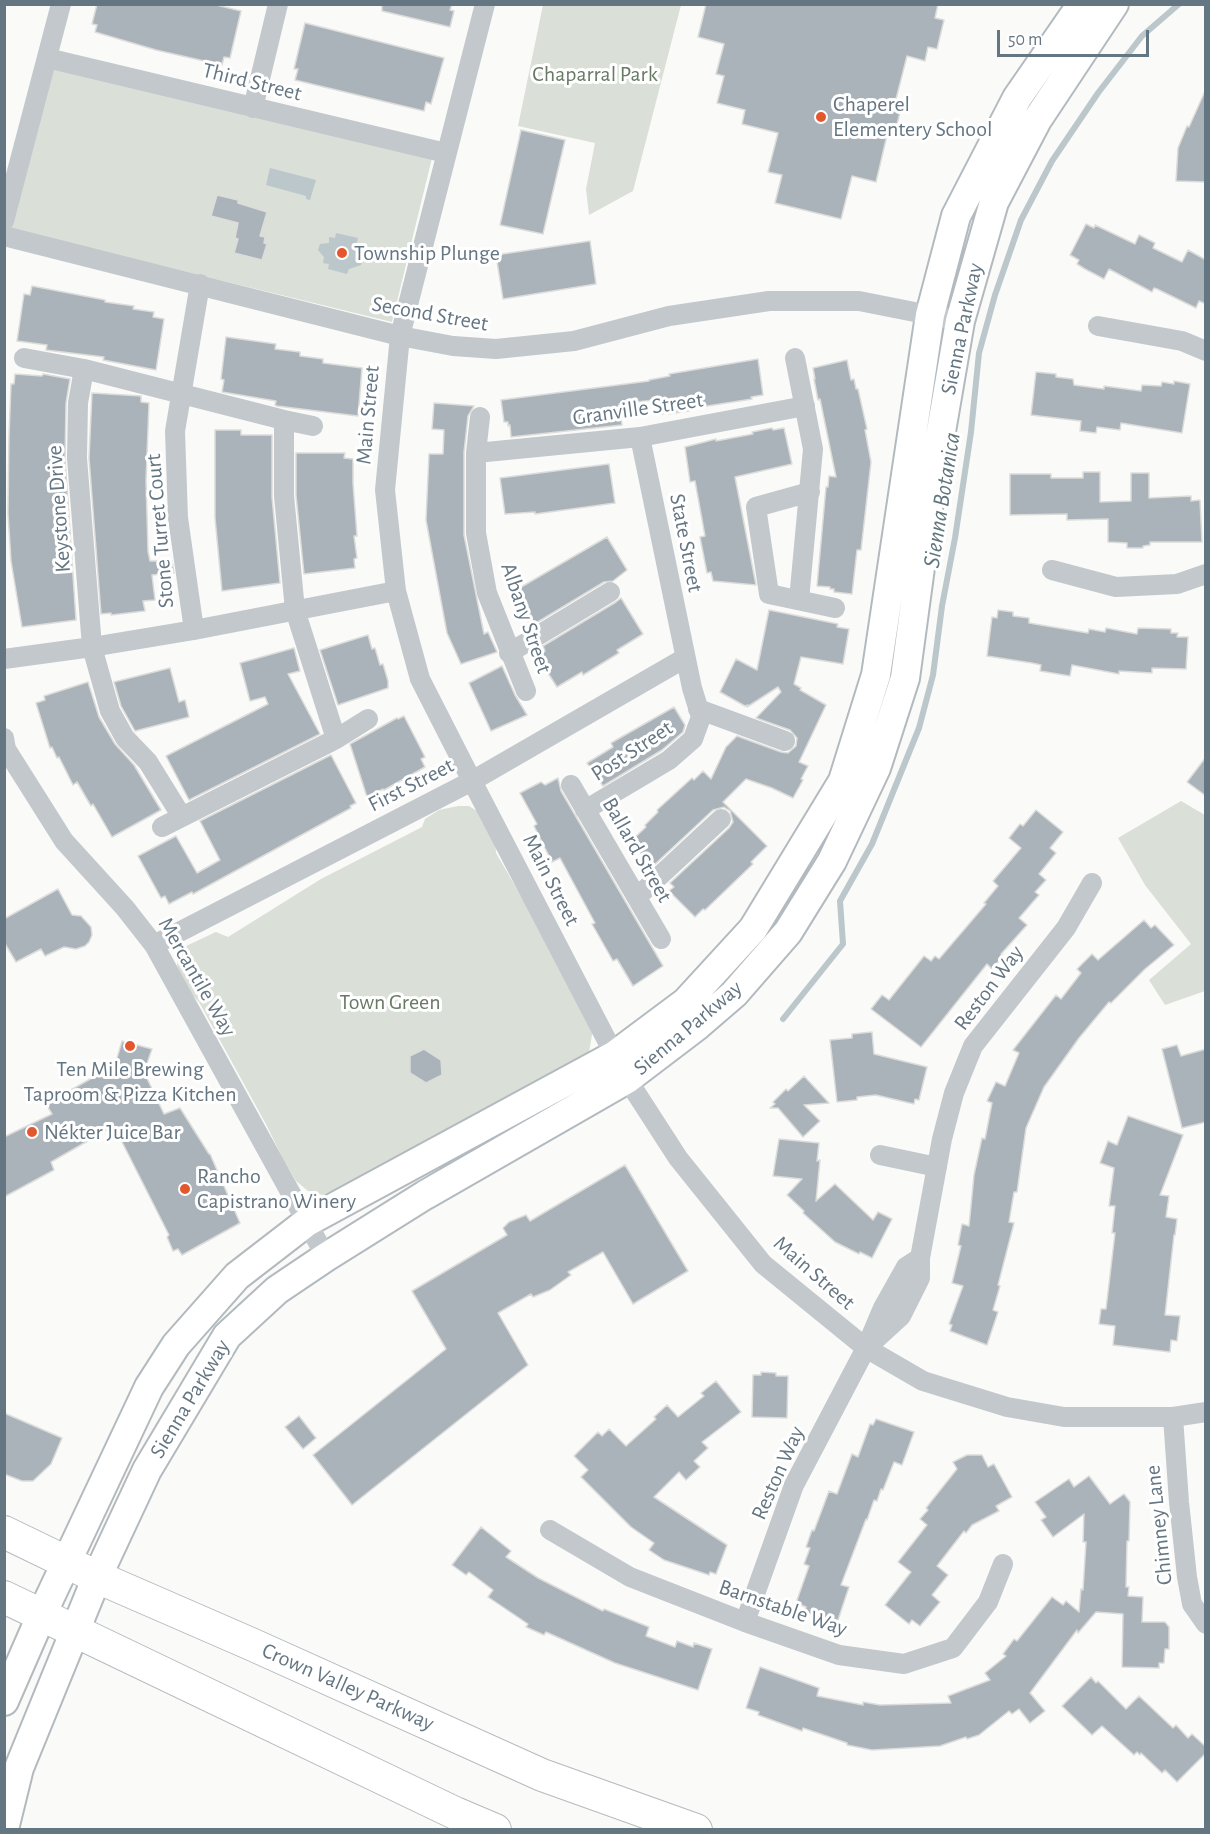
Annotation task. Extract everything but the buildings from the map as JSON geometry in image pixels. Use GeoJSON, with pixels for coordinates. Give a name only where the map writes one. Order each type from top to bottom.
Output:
{"type":"FeatureCollection","features":[{"type":"Feature","properties":{"kind":"main road","name":"Sienna Parkway"},"geometry":{"type":"LineString","coordinates":[[4,1829],[19,1768],[97,1577],[147,1470],[227,1336],[277,1290],[621,1067],[687,1002],[753,929],[843,781],[876,675],[930,315],[956,216],[1017,98],[1082,4]]}},
{"type":"Feature","properties":{"kind":"main road","name":"Sienna Parkway"},"geometry":{"type":"LineString","coordinates":[[4,1701],[42,1614],[149,1387],[176,1344],[237,1276],[307,1222],[621,1067],[698,1025],[734,994],[788,932],[832,861],[876,768],[905,678],[929,501],[960,321],[994,202],[1037,120],[1114,4]]}},
{"type":"Feature","properties":{"kind":"main road","name":"Crown Valley Parkway"},"geometry":{"type":"LineString","coordinates":[[4,1533],[97,1577],[542,1775],[696,1830]]}},
{"type":"Feature","properties":{"kind":"main road"},"geometry":{"type":"LineString","coordinates":[[4,1597],[495,1830]]}},
{"type":"Feature","properties":{"kind":"street"},"geometry":{"type":"LineString","coordinates":[[4,221],[61,4]]}},
{"type":"Feature","properties":{"kind":"street"},"geometry":{"type":"LineString","coordinates":[[253,108],[278,4]]}},
{"type":"Feature","properties":{"kind":"street","name":"Main Street"},"geometry":{"type":"LineString","coordinates":[[485,4],[400,336],[385,490],[396,591],[420,679],[472,781],[621,1067],[678,1158],[763,1264],[866,1348],[923,1381],[1007,1407],[1064,1417],[1173,1417],[1206,1412]]}},
{"type":"Feature","properties":{"kind":"street","name":"Third Street"},"geometry":{"type":"LineString","coordinates":[[47,58],[446,153]]}},
{"type":"Feature","properties":{"kind":"street","name":"Second Street"},"geometry":{"type":"LineString","coordinates":[[4,236],[400,336],[453,346],[507,348],[574,341],[669,316],[769,301],[859,301],[960,321]]}},
{"type":"Feature","properties":{"kind":"street","name":"Stone Turret Court"},"geometry":{"type":"LineString","coordinates":[[194,630],[178,518],[175,431],[200,284]]}},
{"type":"Feature","properties":{"kind":"street"},"geometry":{"type":"LineString","coordinates":[[1098,327],[1182,341],[1206,351]]}},
{"type":"Feature","properties":{"kind":"street"},"geometry":{"type":"LineString","coordinates":[[24,358],[84,369],[313,426]]}},
{"type":"Feature","properties":{"kind":"street"},"geometry":{"type":"LineString","coordinates":[[795,358],[813,449],[799,600]]}},
{"type":"Feature","properties":{"kind":"street","name":"Keystone Drive"},"geometry":{"type":"LineString","coordinates":[[84,369],[78,402],[77,458],[92,647],[110,711],[125,738],[148,762],[182,817]]}},
{"type":"Feature","properties":{"kind":"street","name":"Granville Street"},"geometry":{"type":"LineString","coordinates":[[476,453],[640,437],[805,406]]}},
{"type":"Feature","properties":{"kind":"street","name":"Albany Street"},"geometry":{"type":"LineString","coordinates":[[480,417],[476,453],[476,533],[487,593],[526,691]]}},
{"type":"Feature","properties":{"kind":"street"},"geometry":{"type":"LineString","coordinates":[[284,420],[284,496],[295,610],[336,739]]}},
{"type":"Feature","properties":{"kind":"street","name":"State Street"},"geometry":{"type":"LineString","coordinates":[[640,437],[685,658]]}},
{"type":"Feature","properties":{"kind":"street"},"geometry":{"type":"LineString","coordinates":[[810,492],[756,507],[769,594],[835,608]]}},
{"type":"Feature","properties":{"kind":"street"},"geometry":{"type":"LineString","coordinates":[[1052,570],[1116,587],[1177,584],[1206,574]]}},
{"type":"Feature","properties":{"kind":"street"},"geometry":{"type":"LineString","coordinates":[[4,659],[194,630],[396,591]]}},
{"type":"Feature","properties":{"kind":"street"},"geometry":{"type":"LineString","coordinates":[[509,653],[610,592]]}},
{"type":"Feature","properties":{"kind":"street","name":"Post Street"},"geometry":{"type":"LineString","coordinates":[[585,810],[669,760],[693,739],[701,717],[685,658]]}},
{"type":"Feature","properties":{"kind":"street","name":"First Street"},"geometry":{"type":"LineString","coordinates":[[154,945],[472,781],[685,658]]}},
{"type":"Feature","properties":{"kind":"street"},"geometry":{"type":"LineString","coordinates":[[698,709],[785,741]]}},
{"type":"Feature","properties":{"kind":"street"},"geometry":{"type":"LineString","coordinates":[[162,827],[336,739],[368,719]]}},
{"type":"Feature","properties":{"kind":"street","name":"Mercantile Way"},"geometry":{"type":"LineString","coordinates":[[4,738],[6,748],[64,841],[125,908],[154,945],[326,1257]]}},
{"type":"Feature","properties":{"kind":"street","name":"Ballard Street"},"geometry":{"type":"LineString","coordinates":[[571,785],[661,939]]}},
{"type":"Feature","properties":{"kind":"street"},"geometry":{"type":"LineString","coordinates":[[637,897],[721,819]]}},
{"type":"Feature","properties":{"kind":"street","name":"Reston Way"},"geometry":{"type":"LineString","coordinates":[[745,1622],[794,1485],[866,1348],[901,1316],[920,1278],[920,1258],[942,1139],[954,1094],[973,1046],[1066,928],[1092,883]]}},
{"type":"Feature","properties":{"kind":"street"},"geometry":{"type":"LineString","coordinates":[[880,1155],[937,1167]]}},
{"type":"Feature","properties":{"kind":"street","name":"Chimney Lane"},"geometry":{"type":"LineString","coordinates":[[1173,1417],[1187,1577],[1192,1604],[1206,1624]]}},
{"type":"Feature","properties":{"kind":"street","name":"Barnstable Way"},"geometry":{"type":"LineString","coordinates":[[550,1530],[630,1577],[745,1622],[839,1655],[904,1664],[953,1648],[988,1602],[1003,1564]]}},
{"type":"Feature","properties":{"kind":"green space","name":"Chaparral Park"},"geometry":{"type":"Polygon","coordinates":[[[543,5],[681,5],[633,191],[589,215],[586,189],[595,143],[518,126],[543,5]]]}},
{"type":"Feature","properties":{"kind":"green space"},"geometry":{"type":"Polygon","coordinates":[[[50,65],[432,158],[392,322],[10,229],[50,65]]]}},
{"type":"Feature","properties":{"kind":"green space"},"geometry":{"type":"Polygon","coordinates":[[[1181,801],[1205,815],[1205,991],[1165,1005],[1149,980],[1191,944],[1145,885],[1118,838],[1181,801]]]}},
{"type":"Feature","properties":{"kind":"green space","name":"Town Green"},"geometry":{"type":"Polygon","coordinates":[[[469,806],[480,813],[495,839],[496,853],[581,999],[593,1029],[589,1052],[374,1173],[322,1195],[308,1191],[296,1181],[199,1002],[187,990],[179,975],[177,965],[179,956],[186,946],[216,932],[228,937],[321,879],[422,827],[425,819],[439,810],[469,806]]]}},
{"type":"Feature","properties":{"kind":"shaded area"},"geometry":{"type":"Polygon","coordinates":[[[270,168],[316,180],[310,200],[306,199],[306,196],[266,185],[270,168]]]}},
{"type":"Feature","properties":{"kind":"shaded area","name":"Township Plunge"},"geometry":{"type":"Polygon","coordinates":[[[336,233],[358,238],[356,245],[362,248],[364,257],[361,265],[349,269],[347,274],[328,269],[329,264],[323,263],[324,257],[318,250],[320,244],[329,243],[329,237],[335,238],[336,233]]]}},
{"type":"Feature","properties":{"kind":"waterway","name":"Sienna Botanica"},"geometry":{"type":"LineString","coordinates":[[783,1019],[843,944],[840,901],[872,844],[919,728],[933,675],[942,606],[955,538],[971,432],[979,353],[995,295],[1021,220],[1052,161],[1098,93],[1142,36],[1179,4]]}},
{"type":"Feature","properties":{"kind":"place","name":"Chaperel Elementery School"},"geometry":{"type":"Point","coordinates":[821,117]}},
{"type":"Feature","properties":{"kind":"place","name":"Township Plunge"},"geometry":{"type":"Point","coordinates":[342,253]}},
{"type":"Feature","properties":{"kind":"place","name":"Ten Mile Brewing Taproom & Pizza Kitchen"},"geometry":{"type":"Point","coordinates":[130,1046]}},
{"type":"Feature","properties":{"kind":"place","name":"Nékter Juice Bar"},"geometry":{"type":"Point","coordinates":[32,1132]}},
{"type":"Feature","properties":{"kind":"place","name":"Rancho Capistrano Winery"},"geometry":{"type":"Point","coordinates":[185,1189]}}]}
